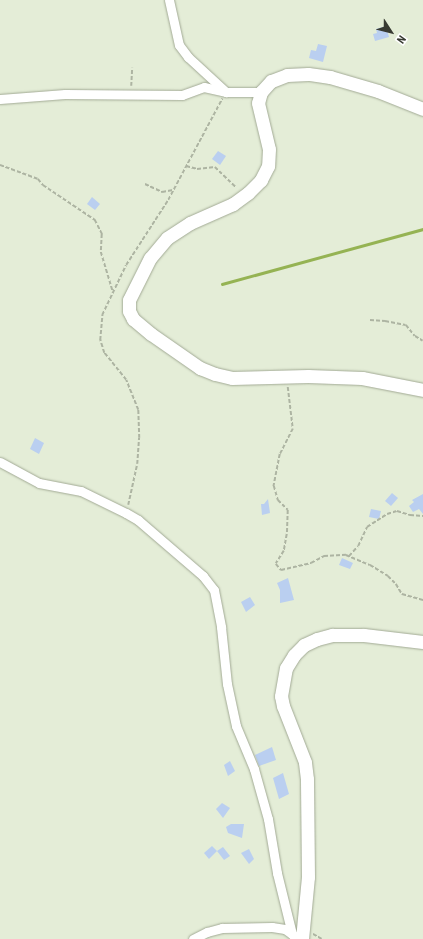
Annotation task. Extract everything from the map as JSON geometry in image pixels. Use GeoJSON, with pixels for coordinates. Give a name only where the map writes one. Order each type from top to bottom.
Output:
{"type":"FeatureCollection","features":[{"type":"Feature","properties":{"kind":"main road"},"geometry":{"type":"LineString","coordinates":[[423,109],[378,92],[330,77],[308,74],[287,75],[271,81],[261,92],[258,103],[269,149],[268,166],[261,180],[244,196],[232,204],[190,223],[167,238],[150,258],[129,300],[129,311],[133,319],[151,334],[200,368],[215,374],[232,378],[362,378],[423,390]]}},
{"type":"Feature","properties":{"kind":"main road"},"geometry":{"type":"LineString","coordinates":[[297,937],[308,877],[308,792],[305,762],[283,706],[281,696],[286,668],[294,655],[304,645],[317,639],[332,635],[364,634],[423,642]]}},
{"type":"Feature","properties":{"kind":"street"},"geometry":{"type":"LineString","coordinates":[[169,0],[179,45],[188,57],[226,92]]}},
{"type":"Feature","properties":{"kind":"street"},"geometry":{"type":"LineString","coordinates":[[0,100],[65,94],[182,95],[204,87],[226,92],[261,92]]}},
{"type":"Feature","properties":{"kind":"street"},"geometry":{"type":"LineString","coordinates":[[0,462],[39,483],[82,491],[138,520],[203,576],[214,590],[220,621],[227,684],[236,726],[254,769],[268,819],[277,874],[297,937]]}},
{"type":"Feature","properties":{"kind":"street"},"geometry":{"type":"LineString","coordinates":[[193,939],[207,932],[222,928],[272,927],[285,929],[297,937]]}},
{"type":"Feature","properties":{"kind":"path"},"geometry":{"type":"LineString","coordinates":[[132,68],[132,94]]}},
{"type":"Feature","properties":{"kind":"path"},"geometry":{"type":"LineString","coordinates":[[126,513],[137,464],[139,438],[138,410],[126,380],[104,353],[100,340],[102,315],[126,266],[173,190],[226,92]]}},
{"type":"Feature","properties":{"kind":"path"},"geometry":{"type":"LineString","coordinates":[[0,165],[38,179],[43,185],[95,220],[102,234],[101,252],[113,292]]}},
{"type":"Feature","properties":{"kind":"path"},"geometry":{"type":"LineString","coordinates":[[186,166],[197,168],[215,167],[223,173],[244,196]]}},
{"type":"Feature","properties":{"kind":"path"},"geometry":{"type":"LineString","coordinates":[[145,184],[162,192],[173,190]]}},
{"type":"Feature","properties":{"kind":"path"},"geometry":{"type":"LineString","coordinates":[[370,320],[406,325],[415,336],[423,341]]}},
{"type":"Feature","properties":{"kind":"path"},"geometry":{"type":"LineString","coordinates":[[287,377],[293,429],[280,454],[274,490],[281,504],[288,510],[287,534],[284,551],[276,564],[281,570],[311,563],[324,556],[349,556],[370,565],[388,576],[396,584],[402,594],[423,600]]}},
{"type":"Feature","properties":{"kind":"path"},"geometry":{"type":"LineString","coordinates":[[349,556],[358,546],[368,527],[387,514],[397,511],[410,515],[423,516]]}},
{"type":"Feature","properties":{"kind":"building"},"geometry":{"type":"Polygon","coordinates":[[[386,26],[389,37],[375,41],[373,34],[377,33],[376,29],[386,26]]]}},
{"type":"Feature","properties":{"kind":"building"},"geometry":{"type":"Polygon","coordinates":[[[318,44],[327,46],[323,62],[309,58],[311,50],[316,51],[318,44]]]}},
{"type":"Feature","properties":{"kind":"building"},"geometry":{"type":"Polygon","coordinates":[[[218,151],[226,156],[220,165],[212,159],[218,151]]]}},
{"type":"Feature","properties":{"kind":"building"},"geometry":{"type":"Polygon","coordinates":[[[92,197],[100,204],[95,210],[87,204],[92,197]]]}},
{"type":"Feature","properties":{"kind":"building"},"geometry":{"type":"Polygon","coordinates":[[[35,438],[44,443],[39,454],[30,449],[35,438]]]}},
{"type":"Feature","properties":{"kind":"building"},"geometry":{"type":"Polygon","coordinates":[[[392,493],[398,498],[391,506],[385,501],[392,493]]]}},
{"type":"Feature","properties":{"kind":"building"},"geometry":{"type":"Polygon","coordinates":[[[423,494],[423,514],[419,509],[413,512],[409,506],[414,502],[412,500],[423,494]]]}},
{"type":"Feature","properties":{"kind":"building"},"geometry":{"type":"Polygon","coordinates":[[[268,499],[270,513],[262,515],[261,504],[264,504],[268,499]]]}},
{"type":"Feature","properties":{"kind":"building"},"geometry":{"type":"Polygon","coordinates":[[[371,509],[381,511],[379,519],[369,517],[371,509]]]}},
{"type":"Feature","properties":{"kind":"building"},"geometry":{"type":"Polygon","coordinates":[[[342,558],[353,563],[350,569],[339,565],[342,558]]]}},
{"type":"Feature","properties":{"kind":"building"},"geometry":{"type":"Polygon","coordinates":[[[288,578],[294,600],[280,603],[280,590],[277,583],[288,578]]]}},
{"type":"Feature","properties":{"kind":"building"},"geometry":{"type":"Polygon","coordinates":[[[250,597],[255,605],[246,612],[241,602],[250,597]]]}},
{"type":"Feature","properties":{"kind":"building"},"geometry":{"type":"Polygon","coordinates":[[[272,747],[276,760],[259,766],[255,755],[272,747]]]}},
{"type":"Feature","properties":{"kind":"building"},"geometry":{"type":"Polygon","coordinates":[[[230,761],[235,771],[228,776],[224,765],[230,761]]]}},
{"type":"Feature","properties":{"kind":"building"},"geometry":{"type":"Polygon","coordinates":[[[283,773],[289,794],[279,799],[273,778],[283,773]]]}},
{"type":"Feature","properties":{"kind":"building"},"geometry":{"type":"Polygon","coordinates":[[[222,803],[230,808],[223,818],[216,809],[222,803]]]}},
{"type":"Feature","properties":{"kind":"building"},"geometry":{"type":"Polygon","coordinates":[[[231,824],[244,824],[242,838],[228,833],[226,827],[231,824]]]}},
{"type":"Feature","properties":{"kind":"building"},"geometry":{"type":"Polygon","coordinates":[[[212,846],[217,851],[209,859],[204,853],[212,846]]]}},
{"type":"Feature","properties":{"kind":"building"},"geometry":{"type":"Polygon","coordinates":[[[223,847],[230,856],[224,860],[217,851],[223,847]]]}},
{"type":"Feature","properties":{"kind":"building"},"geometry":{"type":"Polygon","coordinates":[[[249,849],[254,859],[249,864],[241,853],[249,849]]]}},
{"type":"Feature","properties":{"kind":"waterway"},"geometry":{"type":"LineString","coordinates":[[222,284],[423,229]]}}]}
